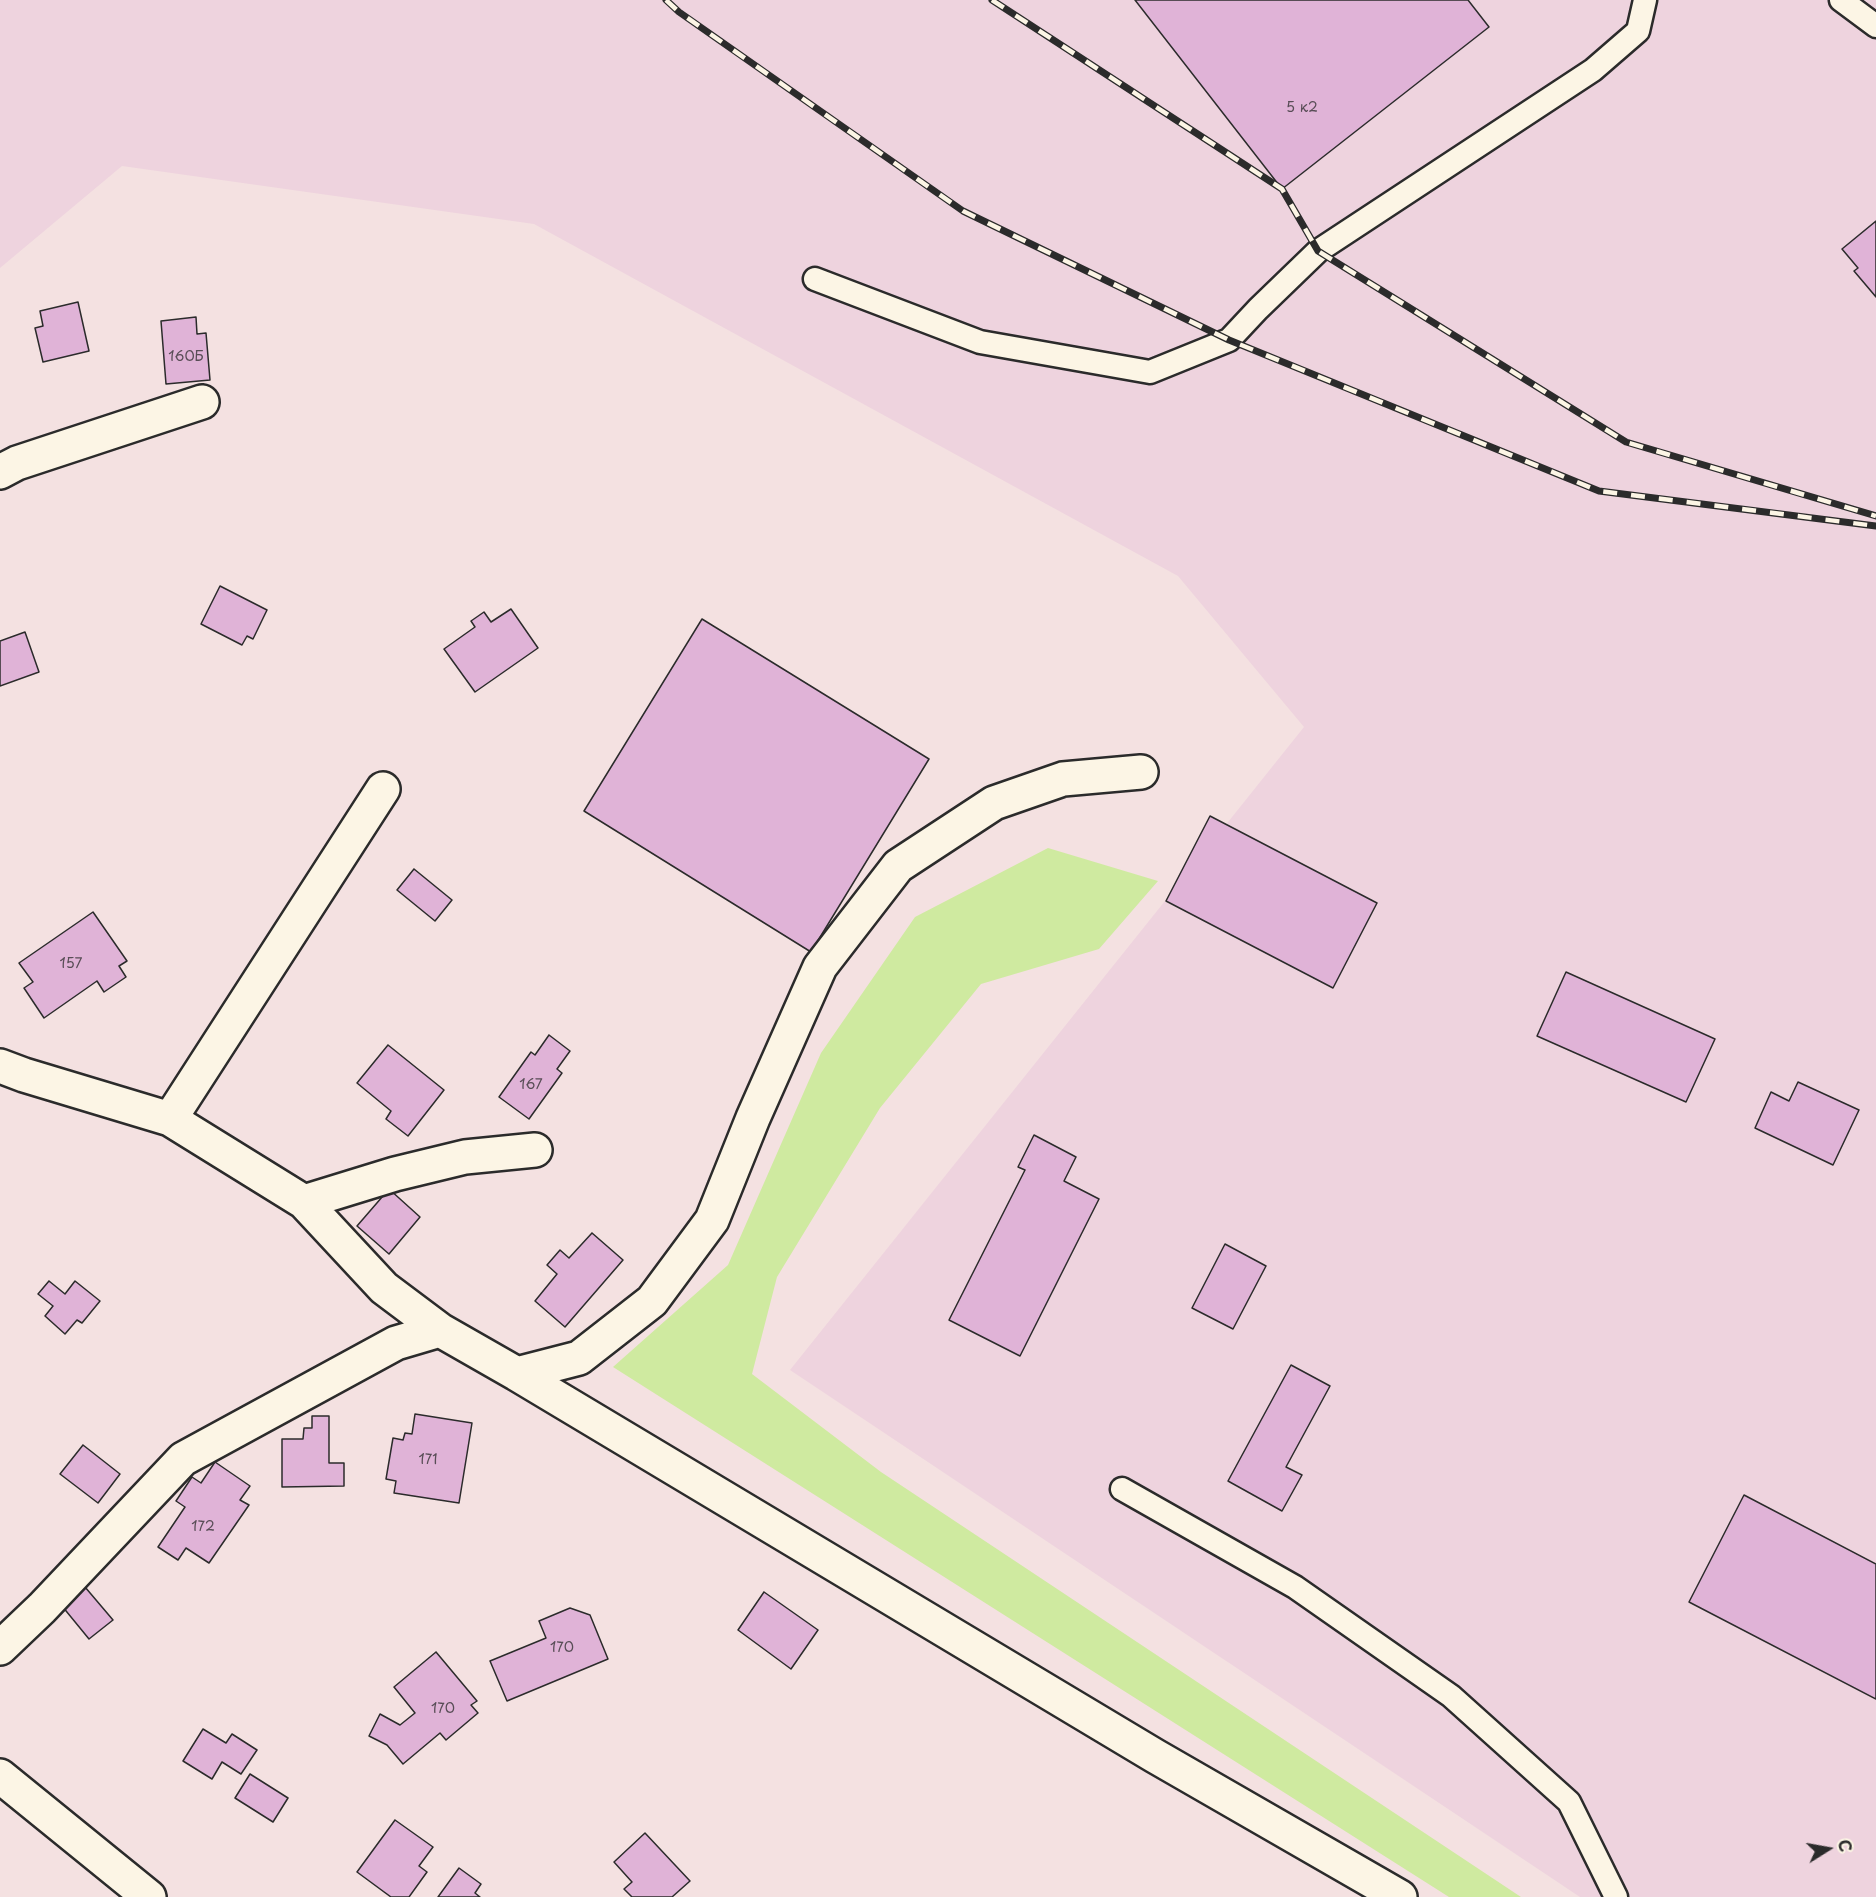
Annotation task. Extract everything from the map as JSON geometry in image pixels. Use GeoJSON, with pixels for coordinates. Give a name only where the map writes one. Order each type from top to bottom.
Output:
{"type":"FeatureCollection","features":[{"type":"Feature","properties":{"kind":"street"},"geometry":{"type":"LineString","coordinates":[[0,472],[17,463],[202,402]]}},
{"type":"Feature","properties":{"kind":"street"},"geometry":{"type":"LineString","coordinates":[[516,1374],[579,1358],[652,1301],[712,1220],[753,1118],[820,967],[898,866],[994,803],[1063,779],[1141,772]]}},
{"type":"Feature","properties":{"kind":"street"},"geometry":{"type":"LineString","coordinates":[[170,1119],[383,789]]}},
{"type":"Feature","properties":{"kind":"street"},"geometry":{"type":"LineString","coordinates":[[0,1066],[170,1119],[304,1202],[384,1288],[440,1330],[1155,1756],[1400,1897]]}},
{"type":"Feature","properties":{"kind":"street"},"geometry":{"type":"LineString","coordinates":[[304,1202],[395,1174],[465,1156],[535,1150]]}},
{"type":"Feature","properties":{"kind":"street"},"geometry":{"type":"LineString","coordinates":[[0,1648],[42,1608],[183,1459],[396,1343],[440,1330]]}},
{"type":"Feature","properties":{"kind":"street"},"geometry":{"type":"LineString","coordinates":[[0,1776],[148,1897]]}},
{"type":"Feature","properties":{"kind":"lane"},"geometry":{"type":"LineString","coordinates":[[815,279],[980,342],[1150,372],[1229,340],[1318,252],[1593,70],[1638,31],[1645,0]]}},
{"type":"Feature","properties":{"kind":"lane"},"geometry":{"type":"LineString","coordinates":[[1840,0],[1876,26]]}},
{"type":"Feature","properties":{"kind":"lane"},"geometry":{"type":"LineString","coordinates":[[1122,1489],[1295,1587],[1451,1696],[1569,1802],[1616,1897]]}},
{"type":"Feature","properties":{"kind":"shaded area"},"geometry":{"type":"Polygon","coordinates":[[[0,0],[1876,0],[1876,1897],[1580,1897],[790,1370],[1304,727],[1178,576],[534,224],[122,166],[0,268],[0,0]]]}},
{"type":"Feature","properties":{"kind":"green space"},"geometry":{"type":"Polygon","coordinates":[[[1048,848],[1158,881],[1099,949],[981,984],[880,1108],[777,1277],[752,1374],[881,1472],[1521,1897],[1449,1897],[613,1367],[728,1265],[821,1053],[915,917],[1048,848]]]}},
{"type":"Feature","properties":{"kind":"building"},"geometry":{"type":"Polygon","coordinates":[[[1135,0],[1468,0],[1489,27],[1282,189],[1135,0]]]}},
{"type":"Feature","properties":{"kind":"building"},"geometry":{"type":"Polygon","coordinates":[[[1876,221],[1876,297],[1854,271],[1858,268],[1842,249],[1876,221]]]}},
{"type":"Feature","properties":{"kind":"building"},"geometry":{"type":"Polygon","coordinates":[[[78,302],[89,351],[43,362],[35,328],[43,326],[40,311],[78,302]]]}},
{"type":"Feature","properties":{"kind":"building"},"geometry":{"type":"Polygon","coordinates":[[[196,317],[197,334],[206,333],[210,380],[166,384],[161,321],[196,317]]]}},
{"type":"Feature","properties":{"kind":"building"},"geometry":{"type":"Polygon","coordinates":[[[220,586],[267,610],[253,639],[247,636],[242,645],[201,624],[220,586]]]}},
{"type":"Feature","properties":{"kind":"building"},"geometry":{"type":"Polygon","coordinates":[[[511,609],[538,648],[475,692],[444,649],[475,627],[471,621],[484,612],[491,622],[511,609]]]}},
{"type":"Feature","properties":{"kind":"building"},"geometry":{"type":"Polygon","coordinates":[[[702,619],[929,759],[811,952],[584,811],[702,619]]]}},
{"type":"Feature","properties":{"kind":"building"},"geometry":{"type":"Polygon","coordinates":[[[25,632],[39,672],[0,686],[0,641],[25,632]]]}},
{"type":"Feature","properties":{"kind":"building"},"geometry":{"type":"Polygon","coordinates":[[[1210,816],[1377,903],[1333,988],[1166,901],[1210,816]]]}},
{"type":"Feature","properties":{"kind":"building"},"geometry":{"type":"Polygon","coordinates":[[[414,869],[452,900],[435,921],[397,890],[414,869]]]}},
{"type":"Feature","properties":{"kind":"building"},"geometry":{"type":"Polygon","coordinates":[[[93,912],[127,961],[119,966],[126,977],[104,992],[97,981],[44,1018],[24,988],[33,982],[19,963],[93,912]]]}},
{"type":"Feature","properties":{"kind":"building"},"geometry":{"type":"Polygon","coordinates":[[[1566,972],[1715,1039],[1686,1102],[1537,1036],[1566,972]]]}},
{"type":"Feature","properties":{"kind":"building"},"geometry":{"type":"Polygon","coordinates":[[[549,1035],[570,1051],[557,1069],[562,1073],[529,1119],[499,1097],[531,1052],[535,1055],[549,1035]]]}},
{"type":"Feature","properties":{"kind":"building"},"geometry":{"type":"Polygon","coordinates":[[[388,1045],[444,1090],[408,1136],[386,1119],[391,1111],[357,1083],[388,1045]]]}},
{"type":"Feature","properties":{"kind":"building"},"geometry":{"type":"Polygon","coordinates":[[[1798,1082],[1859,1110],[1833,1165],[1755,1128],[1771,1092],[1789,1101],[1798,1082]]]}},
{"type":"Feature","properties":{"kind":"building"},"geometry":{"type":"Polygon","coordinates":[[[1034,1135],[1076,1157],[1064,1181],[1099,1199],[1020,1356],[949,1320],[1025,1170],[1018,1167],[1034,1135]]]}},
{"type":"Feature","properties":{"kind":"building"},"geometry":{"type":"Polygon","coordinates":[[[389,1189],[420,1217],[389,1254],[357,1226],[389,1189]]]}},
{"type":"Feature","properties":{"kind":"building"},"geometry":{"type":"Polygon","coordinates":[[[592,1233],[623,1260],[565,1327],[535,1301],[557,1274],[547,1265],[560,1250],[569,1258],[592,1233]]]}},
{"type":"Feature","properties":{"kind":"building"},"geometry":{"type":"Polygon","coordinates":[[[1225,1244],[1266,1266],[1233,1329],[1192,1308],[1225,1244]]]}},
{"type":"Feature","properties":{"kind":"building"},"geometry":{"type":"Polygon","coordinates":[[[49,1281],[65,1294],[75,1281],[100,1301],[82,1323],[77,1320],[65,1334],[45,1316],[53,1306],[38,1294],[49,1281]]]}},
{"type":"Feature","properties":{"kind":"building"},"geometry":{"type":"Polygon","coordinates":[[[1291,1365],[1330,1386],[1286,1467],[1302,1475],[1282,1511],[1228,1481],[1291,1365]]]}},
{"type":"Feature","properties":{"kind":"building"},"geometry":{"type":"Polygon","coordinates":[[[415,1414],[472,1423],[459,1503],[394,1493],[396,1481],[386,1479],[393,1438],[403,1440],[405,1433],[412,1434],[415,1414]]]}},
{"type":"Feature","properties":{"kind":"building"},"geometry":{"type":"Polygon","coordinates":[[[312,1416],[329,1416],[329,1463],[344,1463],[344,1486],[282,1487],[282,1439],[303,1439],[304,1428],[312,1428],[312,1416]]]}},
{"type":"Feature","properties":{"kind":"building"},"geometry":{"type":"Polygon","coordinates":[[[83,1445],[120,1474],[98,1503],[60,1474],[83,1445]]]}},
{"type":"Feature","properties":{"kind":"building"},"geometry":{"type":"Polygon","coordinates":[[[215,1462],[250,1486],[240,1500],[249,1505],[209,1563],[186,1548],[178,1560],[158,1547],[185,1507],[176,1501],[192,1477],[201,1483],[215,1462]]]}},
{"type":"Feature","properties":{"kind":"building"},"geometry":{"type":"Polygon","coordinates":[[[1744,1495],[1876,1564],[1876,1699],[1689,1602],[1744,1495]]]}},
{"type":"Feature","properties":{"kind":"building"},"geometry":{"type":"Polygon","coordinates":[[[85,1587],[113,1620],[89,1639],[62,1606],[85,1587]]]}},
{"type":"Feature","properties":{"kind":"building"},"geometry":{"type":"Polygon","coordinates":[[[764,1592],[818,1630],[791,1669],[738,1630],[764,1592]]]}},
{"type":"Feature","properties":{"kind":"building"},"geometry":{"type":"Polygon","coordinates":[[[570,1608],[590,1615],[608,1659],[507,1701],[490,1661],[546,1638],[539,1621],[570,1608]]]}},
{"type":"Feature","properties":{"kind":"building"},"geometry":{"type":"Polygon","coordinates":[[[436,1652],[477,1701],[471,1705],[478,1713],[446,1740],[440,1733],[403,1764],[387,1745],[369,1736],[380,1714],[400,1725],[415,1713],[394,1687],[436,1652]]]}},
{"type":"Feature","properties":{"kind":"building"},"geometry":{"type":"Polygon","coordinates":[[[203,1729],[226,1743],[232,1734],[257,1750],[241,1774],[222,1762],[212,1779],[183,1761],[203,1729]]]}},
{"type":"Feature","properties":{"kind":"building"},"geometry":{"type":"Polygon","coordinates":[[[250,1774],[288,1798],[273,1822],[235,1798],[250,1774]]]}},
{"type":"Feature","properties":{"kind":"building"},"geometry":{"type":"Polygon","coordinates":[[[395,1820],[433,1847],[419,1866],[427,1872],[409,1897],[391,1897],[357,1872],[395,1820]]]}},
{"type":"Feature","properties":{"kind":"building"},"geometry":{"type":"Polygon","coordinates":[[[645,1833],[690,1881],[672,1897],[632,1897],[624,1889],[632,1882],[614,1862],[645,1833]]]}},
{"type":"Feature","properties":{"kind":"building"},"geometry":{"type":"Polygon","coordinates":[[[459,1868],[481,1884],[475,1893],[480,1897],[438,1897],[459,1868]]]}},
{"type":"Feature","properties":{"kind":"railway"},"geometry":{"type":"LineString","coordinates":[[666,0],[679,12],[963,211],[1229,340],[1599,491],[1876,526]]}},
{"type":"Feature","properties":{"kind":"railway"},"geometry":{"type":"LineString","coordinates":[[992,0],[1282,189],[1318,251],[1626,442],[1876,516]]}}]}
